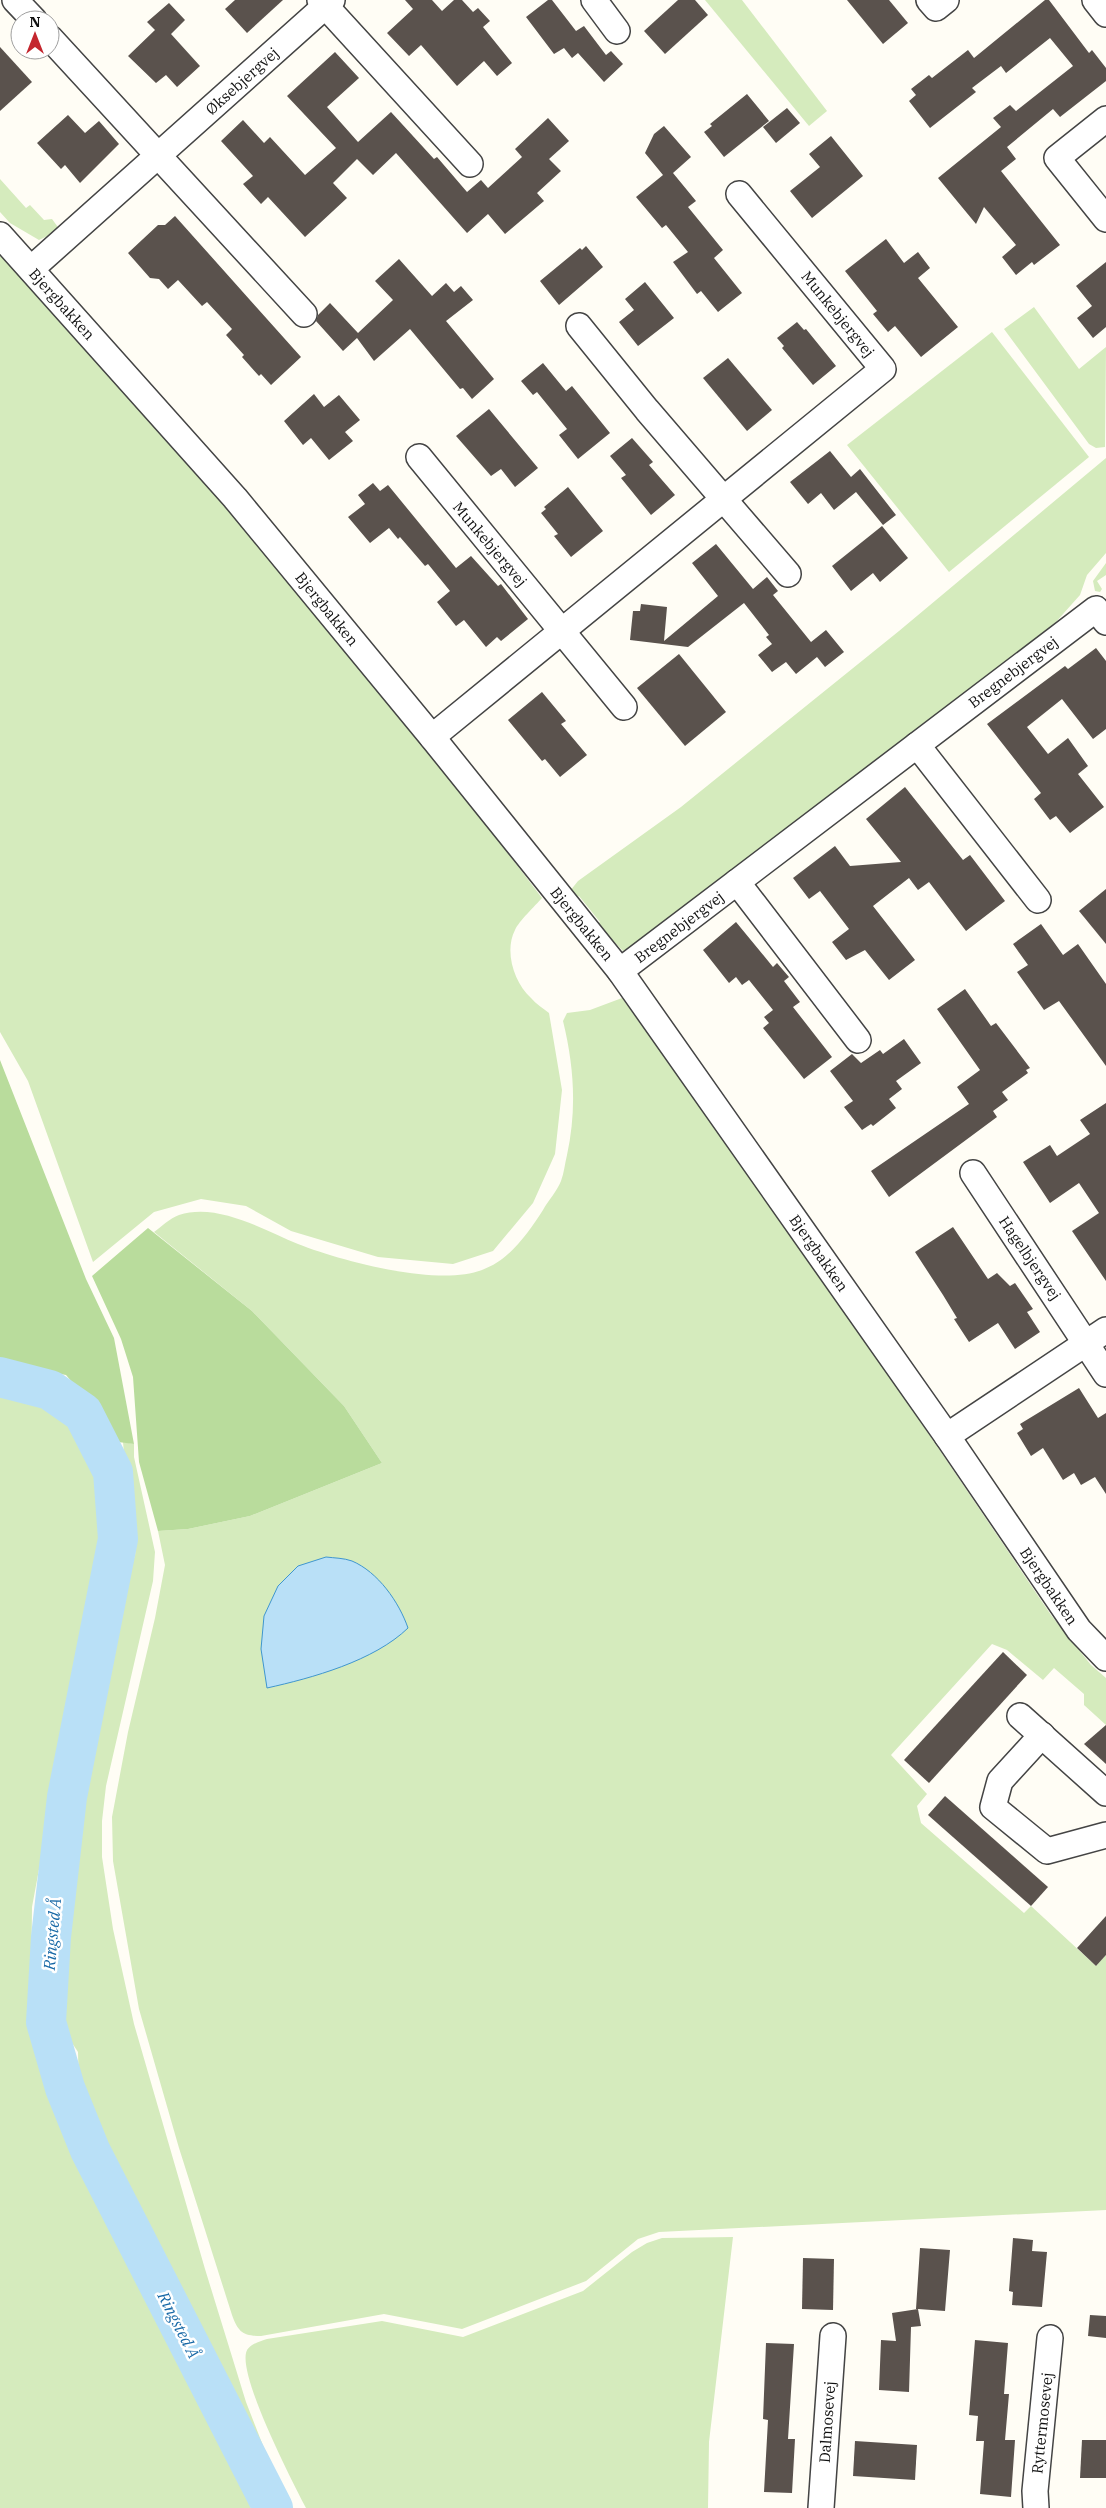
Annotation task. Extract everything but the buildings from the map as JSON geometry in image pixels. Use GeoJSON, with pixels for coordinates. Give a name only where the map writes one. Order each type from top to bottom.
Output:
{"type":"FeatureCollection","features":[{"type":"Feature","properties":{"kind":"street"},"geometry":{"type":"LineString","coordinates":[[15,0],[24,10]]}},
{"type":"Feature","properties":{"kind":"street"},"geometry":{"type":"LineString","coordinates":[[594,0],[617,31]]}},
{"type":"Feature","properties":{"kind":"street"},"geometry":{"type":"LineString","coordinates":[[930,0],[936,8],[946,0]]}},
{"type":"Feature","properties":{"kind":"street"},"geometry":{"type":"LineString","coordinates":[[1095,0],[1106,14]]}},
{"type":"Feature","properties":{"kind":"street","name":"Øksebjergvej"},"geometry":{"type":"LineString","coordinates":[[32,270],[326,2],[470,164]]}},
{"type":"Feature","properties":{"kind":"street"},"geometry":{"type":"LineString","coordinates":[[60,49],[304,314]]}},
{"type":"Feature","properties":{"kind":"street"},"geometry":{"type":"LineString","coordinates":[[1106,119],[1057,158],[1106,219]]}},
{"type":"Feature","properties":{"kind":"street","name":"Munkebjergvej"},"geometry":{"type":"LineString","coordinates":[[432,737],[883,369],[739,194]]}},
{"type":"Feature","properties":{"kind":"street","name":"Bjergbakken"},"geometry":{"type":"LineString","coordinates":[[0,235],[235,498],[432,737],[620,971],[948,1436],[1080,1630],[1106,1658]]}},
{"type":"Feature","properties":{"kind":"street"},"geometry":{"type":"LineString","coordinates":[[579,326],[647,410],[725,498],[788,574]]}},
{"type":"Feature","properties":{"kind":"street","name":"Munkebjergvej"},"geometry":{"type":"LineString","coordinates":[[419,458],[624,707]]}},
{"type":"Feature","properties":{"kind":"street","name":"Bregnebjergvej"},"geometry":{"type":"LineString","coordinates":[[620,971],[1096,609],[1106,622]]}},
{"type":"Feature","properties":{"kind":"street"},"geometry":{"type":"LineString","coordinates":[[917,745],[1038,900]]}},
{"type":"Feature","properties":{"kind":"street","name":"Bregnebjergvej"},"geometry":{"type":"LineString","coordinates":[[737,882],[858,1040]]}},
{"type":"Feature","properties":{"kind":"street","name":"Hagelbjergvej"},"geometry":{"type":"LineString","coordinates":[[973,1173],[1096,1337],[1106,1374]]}},
{"type":"Feature","properties":{"kind":"street"},"geometry":{"type":"LineString","coordinates":[[948,1436],[1096,1337]]}},
{"type":"Feature","properties":{"kind":"street"},"geometry":{"type":"LineString","coordinates":[[1020,1716],[1106,1793]]}},
{"type":"Feature","properties":{"kind":"street"},"geometry":{"type":"LineString","coordinates":[[1042,1735],[1000,1781],[993,1807],[1047,1852],[1106,1835]]}},
{"type":"Feature","properties":{"kind":"street","name":"Dalmosevej"},"geometry":{"type":"LineString","coordinates":[[821,2508],[833,2336]]}},
{"type":"Feature","properties":{"kind":"street","name":"Ryttermosevej"},"geometry":{"type":"LineString","coordinates":[[1036,2508],[1035,2491],[1050,2338]]}},
{"type":"Feature","properties":{"kind":"green space"},"geometry":{"type":"Polygon","coordinates":[[[705,0],[742,0],[827,111],[809,126],[705,0]]]}},
{"type":"Feature","properties":{"kind":"green space"},"geometry":{"type":"Polygon","coordinates":[[[0,179],[26,208],[30,205],[44,220],[52,219],[60,230],[39,240],[10,223],[0,212],[0,179]]]}},
{"type":"Feature","properties":{"kind":"green space"},"geometry":{"type":"Polygon","coordinates":[[[0,253],[109,373],[268,557],[438,763],[542,898],[517,926],[510,947],[512,966],[520,984],[533,1000],[549,1013],[562,1090],[555,1154],[533,1203],[493,1251],[453,1264],[378,1257],[291,1231],[246,1206],[201,1199],[154,1212],[93,1262],[28,1081],[0,1032],[0,253]]]}},
{"type":"Feature","properties":{"kind":"green space"},"geometry":{"type":"Polygon","coordinates":[[[1034,307],[1079,369],[1106,347],[1105,447],[1096,448],[1089,444],[1004,329],[1034,307]]]}},
{"type":"Feature","properties":{"kind":"green space"},"geometry":{"type":"Polygon","coordinates":[[[992,332],[1089,457],[949,572],[847,445],[992,332]]]}},
{"type":"Feature","properties":{"kind":"green space"},"geometry":{"type":"Polygon","coordinates":[[[1106,458],[1106,553],[1087,575],[1080,595],[1055,623],[655,934],[623,951],[597,924],[600,922],[579,896],[575,899],[570,891],[578,881],[681,807],[899,631],[1106,458]]]}},
{"type":"Feature","properties":{"kind":"green space"},"geometry":{"type":"Polygon","coordinates":[[[1106,563],[1106,575],[1097,581],[1102,589],[1100,592],[1095,591],[1093,581],[1106,563]]]}},
{"type":"Feature","properties":{"kind":"green space"},"geometry":{"type":"Polygon","coordinates":[[[622,998],[806,1252],[1051,1615],[1091,1665],[1106,1678],[1106,1725],[1084,1705],[1084,1694],[1054,1668],[1043,1680],[1007,1650],[992,1644],[891,1755],[927,1794],[917,1806],[921,1823],[1024,1913],[1031,1906],[1096,1966],[1106,1955],[1106,2210],[659,2232],[638,2239],[586,2281],[462,2329],[384,2314],[261,2336],[245,2334],[239,2329],[232,2315],[179,2148],[139,2009],[113,1861],[112,1817],[128,1732],[155,1618],[165,1565],[158,1531],[188,1529],[250,1516],[382,1463],[344,1406],[252,1311],[154,1232],[179,1215],[209,1212],[240,1219],[316,1251],[390,1270],[441,1276],[482,1270],[492,1265],[510,1253],[517,1245],[537,1219],[562,1178],[570,1138],[573,1104],[570,1054],[563,1021],[567,1013],[590,1010],[622,998]]]}},
{"type":"Feature","properties":{"kind":"green space"},"geometry":{"type":"Polygon","coordinates":[[[0,1060],[86,1279],[114,1338],[134,1444],[110,1441],[97,1411],[66,1375],[0,1363],[0,1060]]]}},
{"type":"Feature","properties":{"kind":"green space"},"geometry":{"type":"Polygon","coordinates":[[[148,1228],[252,1311],[344,1406],[382,1463],[250,1516],[188,1529],[158,1531],[139,1462],[133,1377],[121,1339],[92,1276],[148,1228]]]}},
{"type":"Feature","properties":{"kind":"green space"},"geometry":{"type":"Polygon","coordinates":[[[0,1392],[41,1399],[75,1416],[96,1452],[108,1508],[99,1583],[69,1747],[47,1826],[32,1907],[31,1998],[53,2096],[144,2275],[251,2508],[0,2508],[0,1392]]]}},
{"type":"Feature","properties":{"kind":"green space"},"geometry":{"type":"Polygon","coordinates":[[[123,1442],[134,1444],[134,1457],[155,1552],[153,1581],[106,1786],[102,1821],[102,1857],[113,1929],[134,2024],[205,2269],[246,2402],[269,2461],[293,2508],[278,2508],[214,2367],[102,2146],[90,2106],[79,2092],[78,2052],[55,2017],[59,2006],[64,1951],[66,1873],[72,1823],[124,1579],[135,1556],[136,1541],[129,1511],[123,1442]]]}},
{"type":"Feature","properties":{"kind":"green space"},"geometry":{"type":"Polygon","coordinates":[[[733,2237],[709,2442],[708,2508],[306,2508],[268,2430],[251,2385],[246,2366],[246,2353],[251,2345],[267,2339],[382,2321],[463,2337],[583,2291],[632,2252],[647,2243],[662,2238],[733,2237]]]}},
{"type":"Feature","properties":{"kind":"water"},"geometry":{"type":"Polygon","coordinates":[[[326,1557],[352,1561],[370,1572],[393,1598],[408,1628],[378,1650],[342,1667],[267,1688],[261,1649],[264,1616],[278,1586],[298,1566],[326,1557]]]}},
{"type":"Feature","properties":{"kind":"waterway","name":"Ringsted Å"},"geometry":{"type":"LineString","coordinates":[[0,1377],[50,1390],[83,1413],[113,1472],[118,1539],[67,1797],[51,1937],[46,2022],[65,2088],[90,2150],[273,2508]]}}]}
